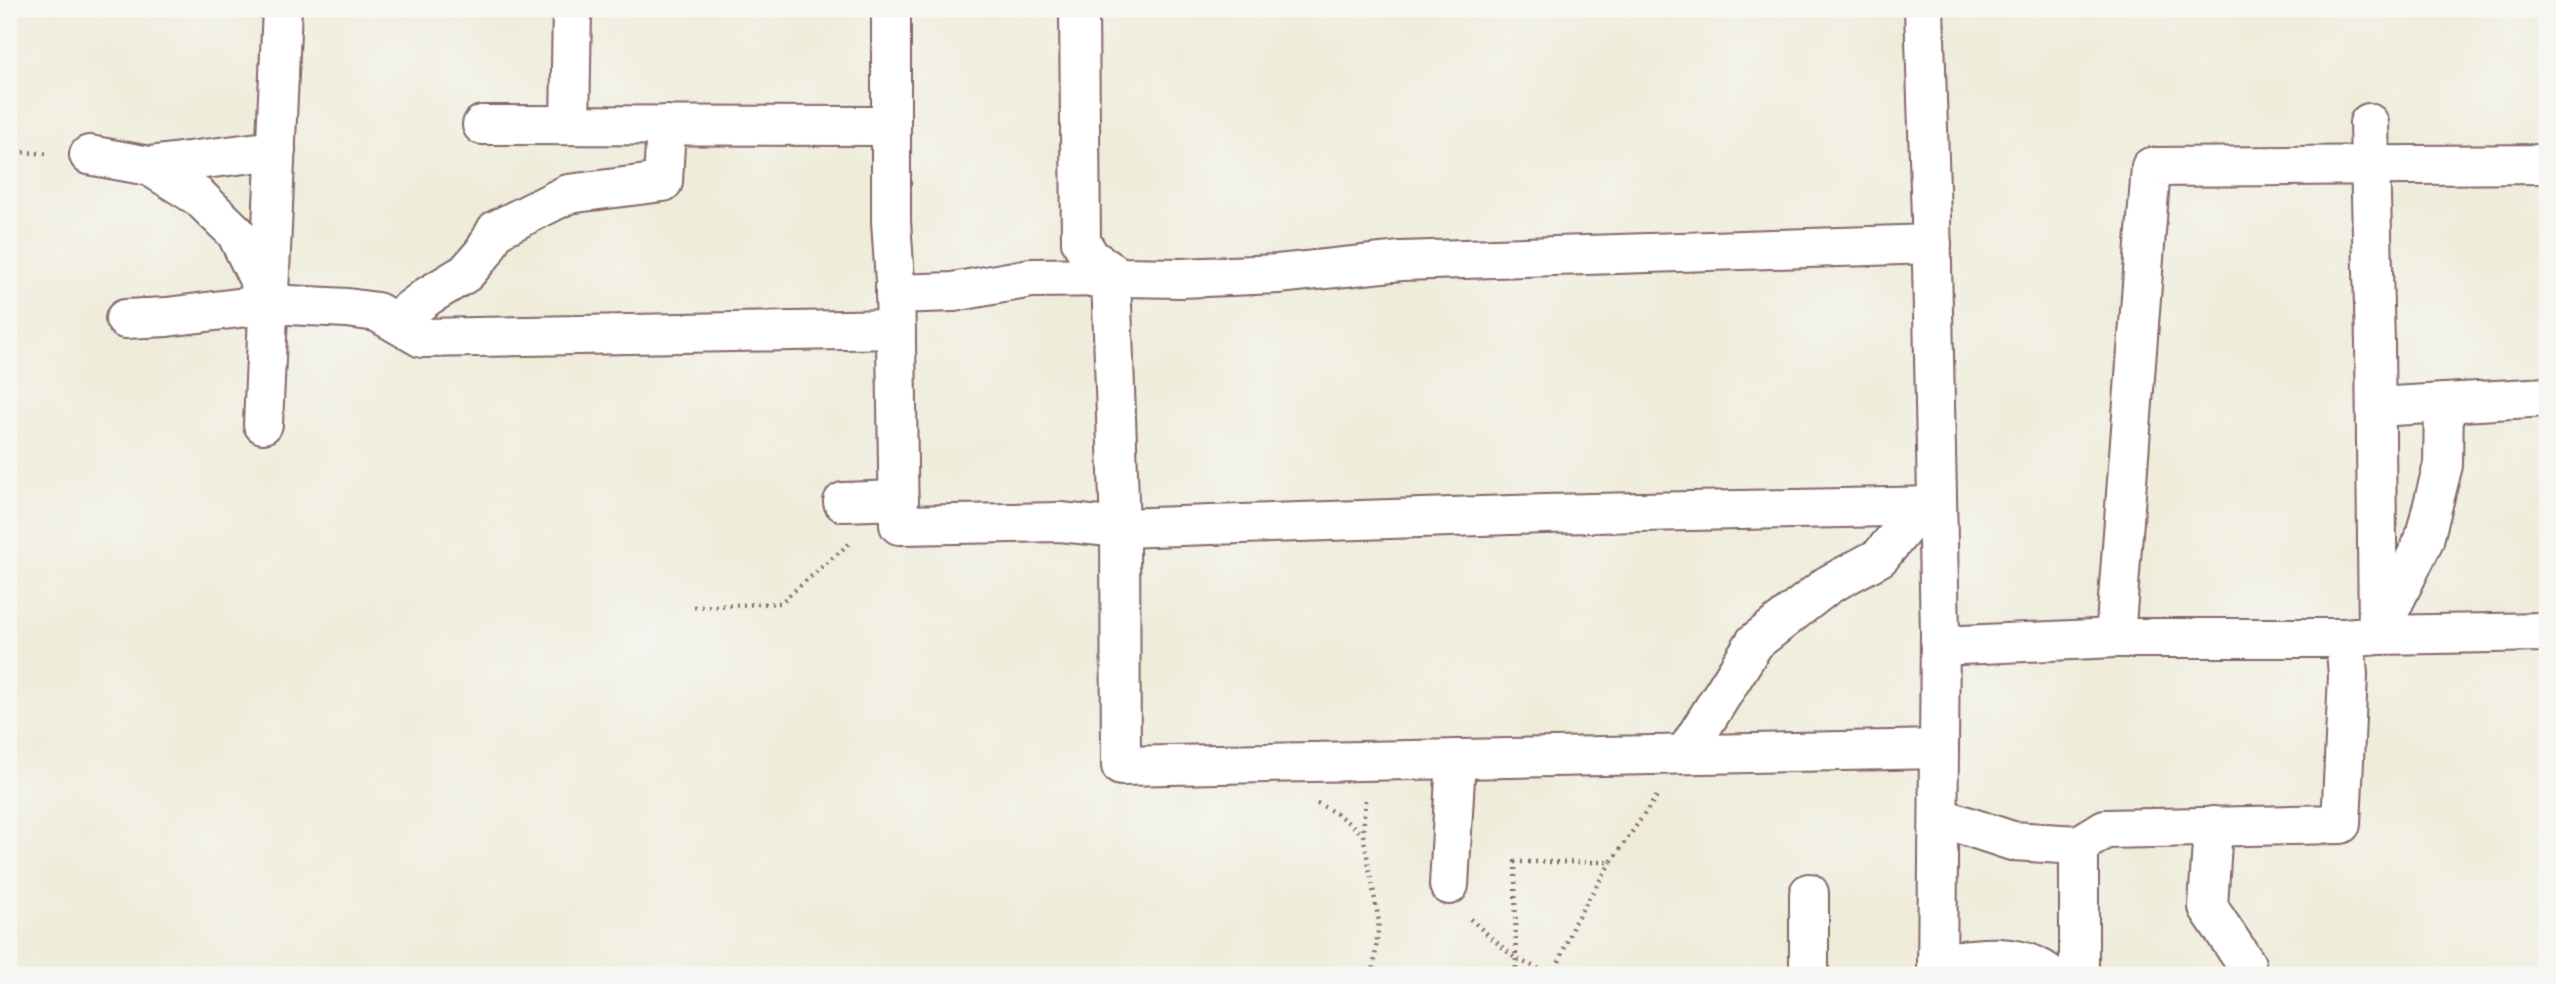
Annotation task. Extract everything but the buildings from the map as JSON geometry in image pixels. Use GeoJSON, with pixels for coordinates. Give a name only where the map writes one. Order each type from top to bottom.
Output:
{"type":"FeatureCollection","features":[{"type":"Feature","properties":{"kind":"street"},"geometry":{"type":"LineString","coordinates":[[263,424],[282,9]]}},
{"type":"Feature","properties":{"kind":"street"},"geometry":{"type":"LineString","coordinates":[[570,125],[572,9]]}},
{"type":"Feature","properties":{"kind":"street"},"geometry":{"type":"LineString","coordinates":[[891,9],[891,221],[896,312],[900,525],[1060,522],[1120,527],[1930,506]]}},
{"type":"Feature","properties":{"kind":"street"},"geometry":{"type":"LineString","coordinates":[[1079,9],[1081,242],[1091,258],[1115,277]]}},
{"type":"Feature","properties":{"kind":"street"},"geometry":{"type":"LineString","coordinates":[[1924,9],[1932,244],[1930,506],[1940,646],[1937,969],[1981,957],[2013,959],[2050,975]]}},
{"type":"Feature","properties":{"kind":"street"},"geometry":{"type":"LineString","coordinates":[[1938,817],[2012,841],[2079,845],[2105,829],[2341,824],[2348,675],[2361,636],[2376,407],[2368,123]]}},
{"type":"Feature","properties":{"kind":"street"},"geometry":{"type":"LineString","coordinates":[[482,125],[891,126]]}},
{"type":"Feature","properties":{"kind":"street"},"geometry":{"type":"LineString","coordinates":[[395,321],[428,296],[466,273],[484,252],[496,230],[568,194],[663,182],[666,125]]}},
{"type":"Feature","properties":{"kind":"street"},"geometry":{"type":"LineString","coordinates":[[89,155],[149,166],[276,150]]}},
{"type":"Feature","properties":{"kind":"street"},"geometry":{"type":"LineString","coordinates":[[2115,638],[2151,167],[2547,163]]}},
{"type":"Feature","properties":{"kind":"street"},"geometry":{"type":"LineString","coordinates":[[149,166],[199,197],[236,233],[270,304]]}},
{"type":"Feature","properties":{"kind":"street"},"geometry":{"type":"LineString","coordinates":[[125,319],[167,317],[270,304],[367,310],[395,321],[422,338],[896,312],[954,292],[1031,278],[1181,278],[1278,274],[1401,261],[1932,244]]}},
{"type":"Feature","properties":{"kind":"street"},"geometry":{"type":"LineString","coordinates":[[1115,277],[1121,766],[1939,748]]}},
{"type":"Feature","properties":{"kind":"street"},"geometry":{"type":"LineString","coordinates":[[2376,407],[2547,397]]}},
{"type":"Feature","properties":{"kind":"street"},"geometry":{"type":"LineString","coordinates":[[2361,636],[2424,540],[2443,465],[2444,404]]}},
{"type":"Feature","properties":{"kind":"street"},"geometry":{"type":"LineString","coordinates":[[843,502],[899,509]]}},
{"type":"Feature","properties":{"kind":"street"},"geometry":{"type":"LineString","coordinates":[[1685,754],[1755,642],[1828,585],[1880,556],[1930,506]]}},
{"type":"Feature","properties":{"kind":"street"},"geometry":{"type":"LineString","coordinates":[[1940,646],[2115,638],[2547,632]]}},
{"type":"Feature","properties":{"kind":"street"},"geometry":{"type":"LineString","coordinates":[[1449,885],[1456,759]]}},
{"type":"Feature","properties":{"kind":"street"},"geometry":{"type":"LineString","coordinates":[[2213,826],[2208,907],[2246,964],[2247,975]]}},
{"type":"Feature","properties":{"kind":"street"},"geometry":{"type":"LineString","coordinates":[[2079,845],[2079,975]]}},
{"type":"Feature","properties":{"kind":"street"},"geometry":{"type":"LineString","coordinates":[[1809,893],[1809,975]]}},
{"type":"Feature","properties":{"kind":"path"},"geometry":{"type":"LineString","coordinates":[[694,607],[780,603],[864,530],[899,509]]}},
{"type":"Feature","properties":{"kind":"path"},"geometry":{"type":"LineString","coordinates":[[1449,885],[1470,919],[1516,959],[1554,975],[1574,923],[1611,862],[1685,754]]}},
{"type":"Feature","properties":{"kind":"path"},"geometry":{"type":"LineString","coordinates":[[1367,761],[1363,834],[1379,922],[1373,975]]}},
{"type":"Feature","properties":{"kind":"path"},"geometry":{"type":"LineString","coordinates":[[1516,975],[1515,862],[1611,862]]}}]}
